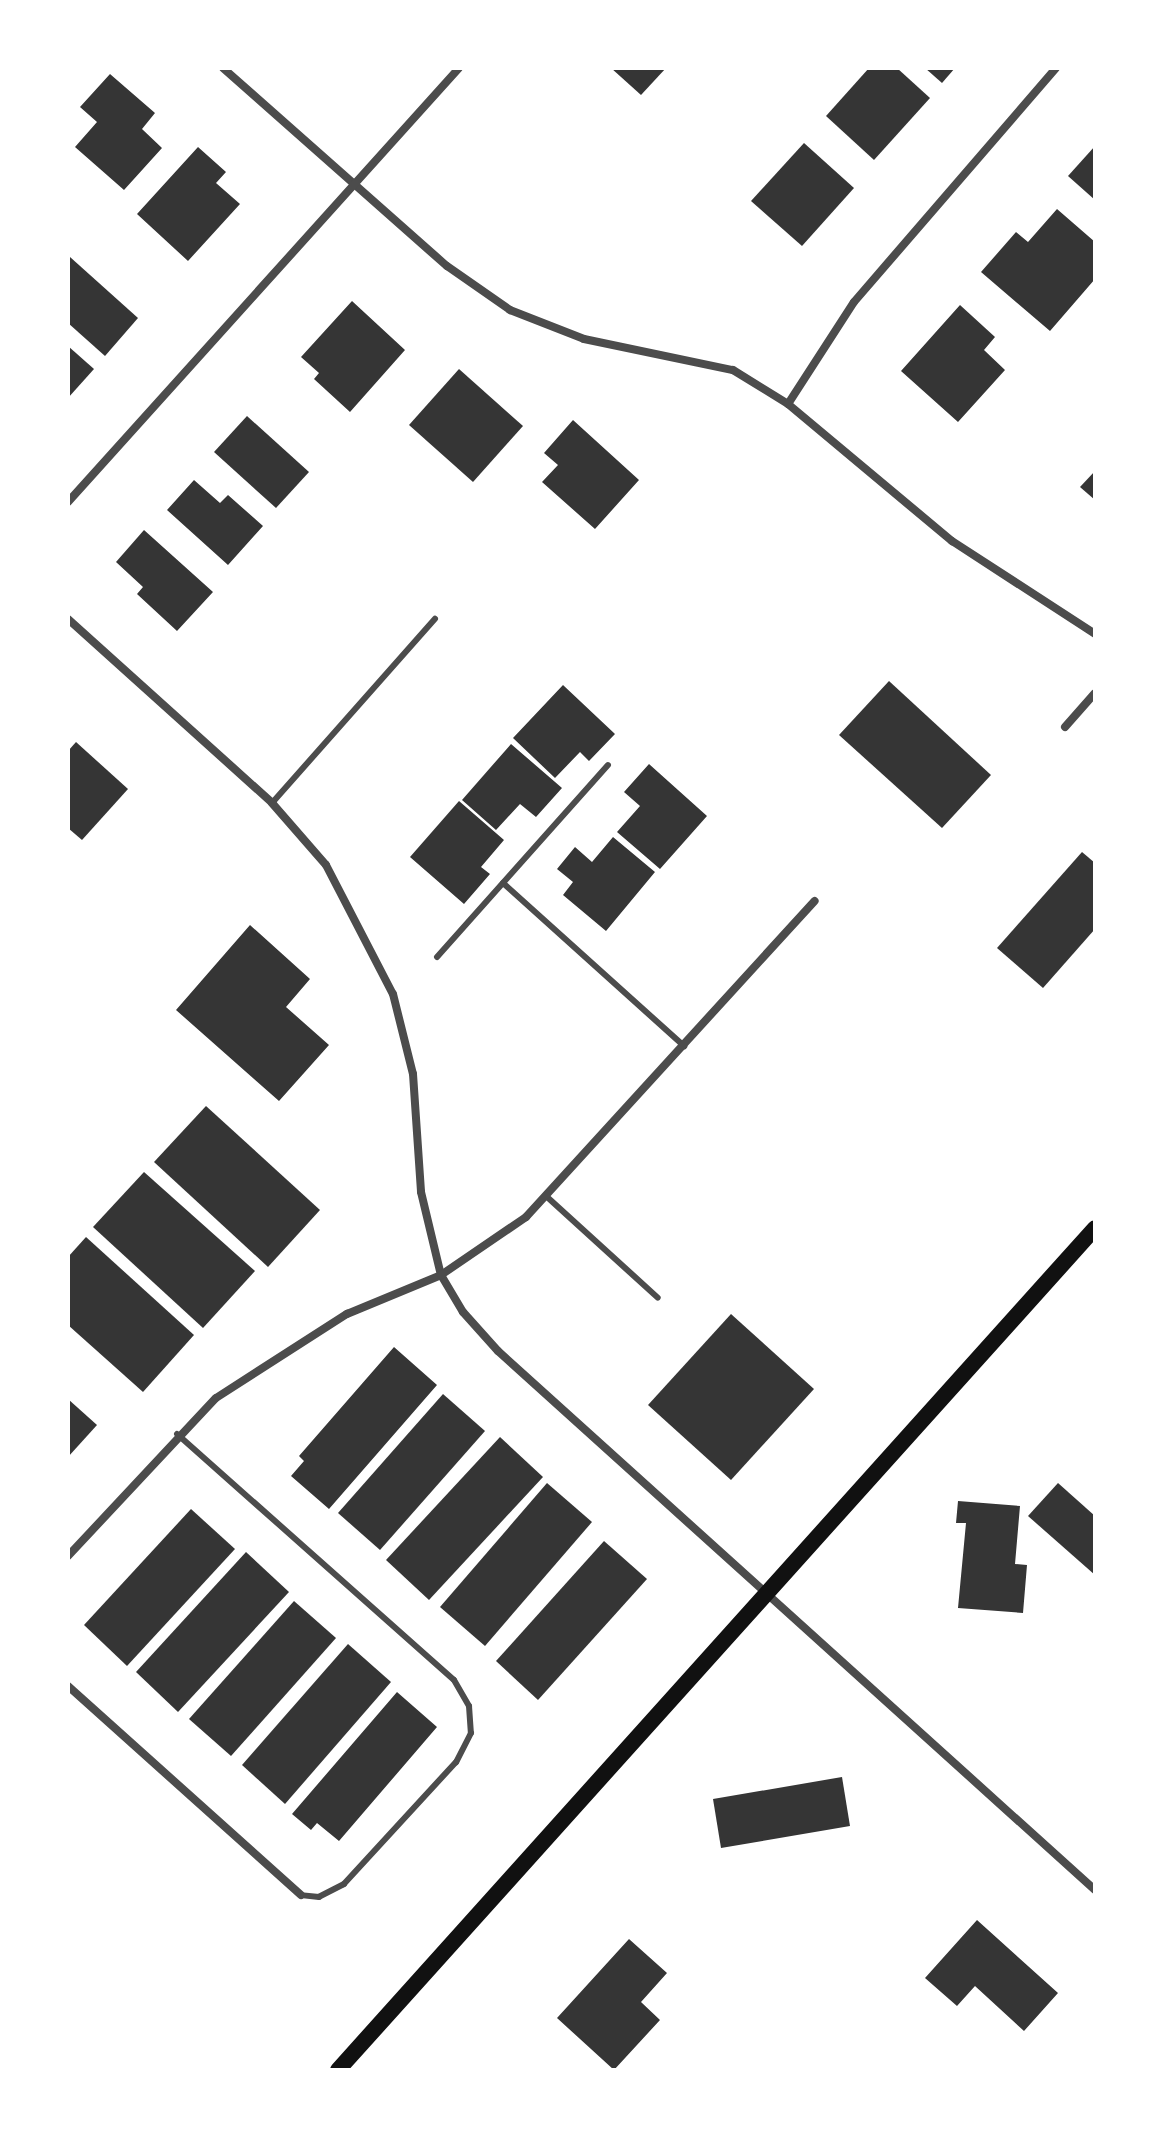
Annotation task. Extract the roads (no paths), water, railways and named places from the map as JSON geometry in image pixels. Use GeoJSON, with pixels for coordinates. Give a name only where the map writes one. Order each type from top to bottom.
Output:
{"type":"FeatureCollection","features":[{"type":"Feature","properties":{"kind":"main road"},"geometry":{"type":"LineString","coordinates":[[338,2070],[764,1592],[1095,1228]]}},
{"type":"Feature","properties":{"kind":"street"},"geometry":{"type":"LineString","coordinates":[[223,68],[447,266],[510,310],[584,339],[733,370],[788,404],[952,541],[1095,634]]}},
{"type":"Feature","properties":{"kind":"street"},"geometry":{"type":"LineString","coordinates":[[68,502],[459,68]]}},
{"type":"Feature","properties":{"kind":"street"},"geometry":{"type":"LineString","coordinates":[[788,404],[854,302],[1056,68]]}},
{"type":"Feature","properties":{"kind":"street"},"geometry":{"type":"LineString","coordinates":[[68,619],[272,803],[326,865],[393,994],[413,1074],[421,1192],[441,1275],[463,1312],[498,1351],[1095,1890]]}},
{"type":"Feature","properties":{"kind":"street"},"geometry":{"type":"LineString","coordinates":[[1065,727],[1095,693]]}},
{"type":"Feature","properties":{"kind":"street"},"geometry":{"type":"LineString","coordinates":[[68,1556],[177,1434],[216,1398],[276,1356],[347,1314],[441,1275],[526,1217],[815,901]]}},
{"type":"Feature","properties":{"kind":"street"},"geometry":{"type":"LineString","coordinates":[[68,1686],[301,1895]]}},
{"type":"Feature","properties":{"kind":"lane"},"geometry":{"type":"LineString","coordinates":[[272,803],[435,619]]}},
{"type":"Feature","properties":{"kind":"lane"},"geometry":{"type":"LineString","coordinates":[[437,957],[608,765]]}},
{"type":"Feature","properties":{"kind":"lane"},"geometry":{"type":"LineString","coordinates":[[503,883],[684,1046]]}},
{"type":"Feature","properties":{"kind":"lane"},"geometry":{"type":"LineString","coordinates":[[546,1196],[658,1298]]}},
{"type":"Feature","properties":{"kind":"lane"},"geometry":{"type":"LineString","coordinates":[[177,1434],[454,1680],[473,1718],[466,1747],[456,1762],[356,1873],[332,1892],[301,1895]]}}]}
